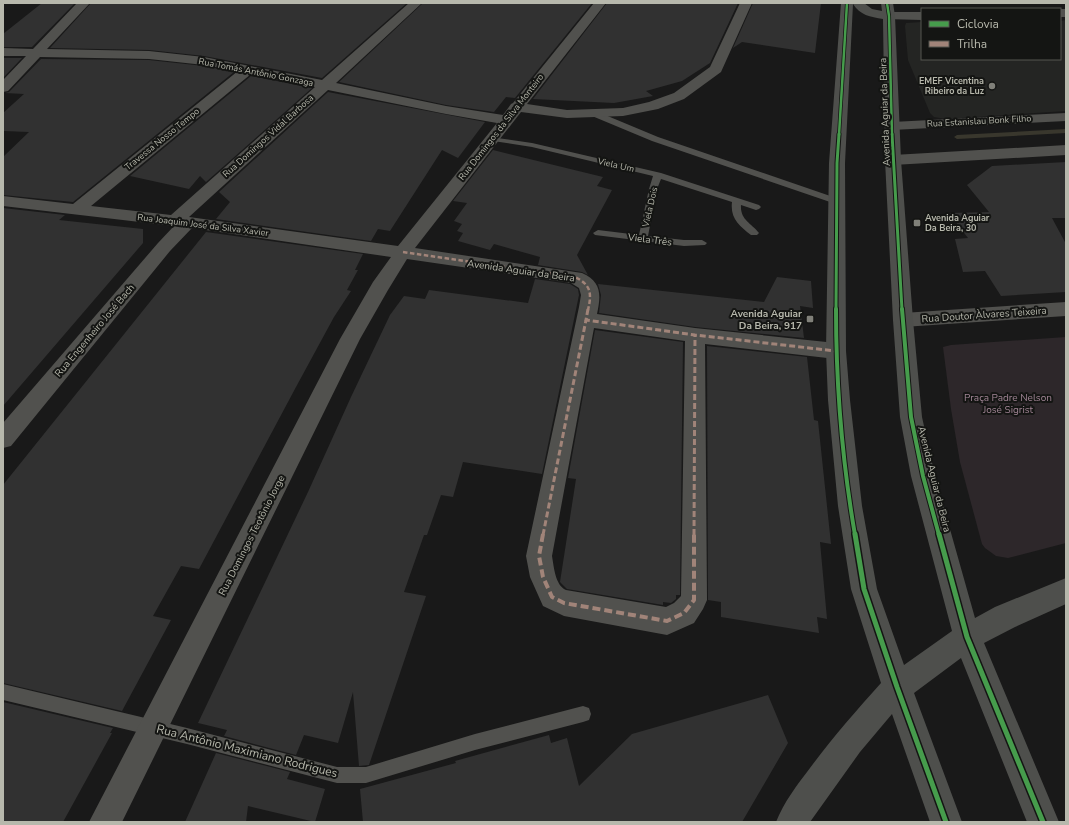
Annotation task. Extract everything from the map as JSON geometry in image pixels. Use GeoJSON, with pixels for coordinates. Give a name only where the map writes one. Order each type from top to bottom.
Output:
{"type":"FeatureCollection","features":[{"type":"Feature","properties":{"kind":"main road"},"geometry":{"type":"LineString","coordinates":[[847,3],[836,201],[836,351],[839,400],[850,506],[864,589],[946,822]]}},
{"type":"Feature","properties":{"kind":"main road"},"geometry":{"type":"LineString","coordinates":[[858,3],[862,10],[869,13],[888,10]]}},
{"type":"Feature","properties":{"kind":"main road","name":"Avenida Aguiar da Beira"},"geometry":{"type":"LineString","coordinates":[[888,10],[893,160],[903,320],[911,417],[923,476],[966,637],[1043,822]]}},
{"type":"Feature","properties":{"kind":"main road"},"geometry":{"type":"LineString","coordinates":[[799,816],[849,740],[898,688],[966,637],[1005,617],[1061,598]]}},
{"type":"Feature","properties":{"kind":"street"},"geometry":{"type":"LineString","coordinates":[[3,88],[84,3]]}},
{"type":"Feature","properties":{"kind":"street","name":"Rua Domingos Vidal Barbosa"},"geometry":{"type":"LineString","coordinates":[[181,221],[324,85],[416,3]]}},
{"type":"Feature","properties":{"kind":"street","name":"Rua Domingos da Silva Monteiro"},"geometry":{"type":"LineString","coordinates":[[403,252],[600,3]]}},
{"type":"Feature","properties":{"kind":"street","name":"Rua Tomás Antônio Gonzaga"},"geometry":{"type":"LineString","coordinates":[[3,52],[149,55],[204,62],[248,70],[446,110],[511,114],[595,114],[623,112],[653,106],[678,96],[701,81],[716,69],[746,3]]}},
{"type":"Feature","properties":{"kind":"street"},"geometry":{"type":"LineString","coordinates":[[888,10],[921,16]]}},
{"type":"Feature","properties":{"kind":"street","name":"Travessa Nosso Tempo"},"geometry":{"type":"LineString","coordinates":[[78,209],[248,70]]}},
{"type":"Feature","properties":{"kind":"street","name":"Rua Estanislau Bonk Filho"},"geometry":{"type":"LineString","coordinates":[[892,126],[1066,117]]}},
{"type":"Feature","properties":{"kind":"street"},"geometry":{"type":"LineString","coordinates":[[893,160],[1066,150]]}},
{"type":"Feature","properties":{"kind":"street","name":"Rua Joaquim José da Silva Xavier"},"geometry":{"type":"LineString","coordinates":[[3,201],[181,221],[403,252]]}},
{"type":"Feature","properties":{"kind":"street","name":"Rua Engenheiro José Bach"},"geometry":{"type":"LineString","coordinates":[[3,439],[164,247],[181,221]]}},
{"type":"Feature","properties":{"kind":"street","name":"Avenida Aguiar da Beira"},"geometry":{"type":"LineString","coordinates":[[403,252],[575,277],[583,279],[589,285],[591,291],[586,320],[539,556],[543,577],[552,597],[564,604],[667,621],[684,613],[694,600],[695,335]]}},
{"type":"Feature","properties":{"kind":"street","name":"Rua Domingos Teotônio Jorge"},"geometry":{"type":"LineString","coordinates":[[105,822],[350,339],[380,287],[403,252]]}},
{"type":"Feature","properties":{"kind":"street","name":"Rua Doutor Àlvares Teixeira"},"geometry":{"type":"LineString","coordinates":[[903,320],[1066,309]]}},
{"type":"Feature","properties":{"kind":"street"},"geometry":{"type":"LineString","coordinates":[[586,320],[695,335],[836,351]]}},
{"type":"Feature","properties":{"kind":"lane"},"geometry":{"type":"LineString","coordinates":[[595,114],[655,139],[836,201]]}},
{"type":"Feature","properties":{"kind":"lane","name":"Viela Um"},"geometry":{"type":"LineString","coordinates":[[493,138],[532,145],[658,175],[756,207]]}},
{"type":"Feature","properties":{"kind":"lane","name":"Viela Dois"},"geometry":{"type":"LineString","coordinates":[[643,239],[653,189],[658,175]]}},
{"type":"Feature","properties":{"kind":"lane"},"geometry":{"type":"LineString","coordinates":[[737,201],[735,210],[736,216],[740,222],[754,233]]}},
{"type":"Feature","properties":{"kind":"lane","name":"Viela Três"},"geometry":{"type":"LineString","coordinates":[[598,233],[684,243],[702,243]]}},
{"type":"Feature","properties":{"kind":"lane","name":"Rua Antônio Maximiano Rodrigues"},"geometry":{"type":"LineString","coordinates":[[3,692],[338,775],[366,776],[475,742],[583,714]]}},
{"type":"Feature","properties":{"kind":"shaded area","name":"EMEF Vicentina Ribeiro da Luz"},"geometry":{"type":"Polygon","coordinates":[[[1066,20],[1066,111],[946,119],[934,117],[930,113],[908,60],[906,23],[921,22],[921,60],[1061,60],[1061,21],[1066,20]]]}},
{"type":"Feature","properties":{"kind":"green space","name":"Praça Padre Nelson José Sigrist"},"geometry":{"type":"Polygon","coordinates":[[[1066,337],[1066,543],[1008,558],[996,556],[982,544],[960,462],[943,347],[951,345],[1066,337]]]}},
{"type":"Feature","properties":{"kind":"building"},"geometry":{"type":"Polygon","coordinates":[[[42,3],[75,3],[32,47],[3,47],[3,34],[42,3]]]}},
{"type":"Feature","properties":{"kind":"building"},"geometry":{"type":"Polygon","coordinates":[[[91,3],[407,3],[322,78],[204,56],[149,50],[50,48],[91,3]]]}},
{"type":"Feature","properties":{"kind":"building"},"geometry":{"type":"Polygon","coordinates":[[[423,3],[592,3],[515,98],[506,97],[494,112],[446,105],[339,82],[423,3]]]}},
{"type":"Feature","properties":{"kind":"building"},"geometry":{"type":"Polygon","coordinates":[[[607,3],[738,3],[710,63],[682,81],[646,91],[653,96],[614,103],[533,99],[607,3]]]}},
{"type":"Feature","properties":{"kind":"building"},"geometry":{"type":"Polygon","coordinates":[[[753,3],[821,3],[815,53],[742,42],[733,48],[753,3]]]}},
{"type":"Feature","properties":{"kind":"building"},"geometry":{"type":"Polygon","coordinates":[[[3,58],[22,58],[3,78],[3,58]]]}},
{"type":"Feature","properties":{"kind":"building"},"geometry":{"type":"Polygon","coordinates":[[[41,59],[149,60],[204,66],[234,72],[73,202],[3,195],[3,157],[29,132],[3,131],[3,113],[24,94],[5,93],[9,92],[41,59]]]}},
{"type":"Feature","properties":{"kind":"building"},"geometry":{"type":"Polygon","coordinates":[[[251,76],[312,88],[206,182],[200,176],[189,189],[130,176],[251,76]]]}},
{"type":"Feature","properties":{"kind":"building"},"geometry":{"type":"Polygon","coordinates":[[[328,92],[485,122],[458,158],[442,150],[390,231],[378,229],[371,241],[216,219],[230,202],[219,192],[328,92]]]}},
{"type":"Feature","properties":{"kind":"building"},"geometry":{"type":"Polygon","coordinates":[[[493,150],[603,177],[597,186],[612,190],[577,255],[588,275],[582,272],[538,265],[540,257],[494,244],[490,250],[458,241],[463,233],[457,231],[462,224],[454,221],[467,203],[453,201],[493,150]]]}},
{"type":"Feature","properties":{"kind":"building"},"geometry":{"type":"Polygon","coordinates":[[[1066,162],[1066,218],[1052,218],[1066,244],[1066,292],[1001,296],[985,271],[963,272],[955,239],[968,238],[949,213],[989,212],[967,185],[992,166],[1066,162]]]}},
{"type":"Feature","properties":{"kind":"building"},"geometry":{"type":"Polygon","coordinates":[[[3,208],[65,215],[59,220],[143,229],[143,243],[3,406],[3,208]]]}},
{"type":"Feature","properties":{"kind":"building"},"geometry":{"type":"Polygon","coordinates":[[[206,232],[363,254],[355,270],[358,270],[347,290],[351,291],[334,317],[199,569],[181,566],[153,616],[171,620],[122,711],[3,683],[3,485],[206,232]]]}},
{"type":"Feature","properties":{"kind":"building"},"geometry":{"type":"Polygon","coordinates":[[[777,277],[811,281],[813,308],[800,306],[804,338],[695,327],[599,313],[601,295],[598,284],[764,302],[777,277]]]}},
{"type":"Feature","properties":{"kind":"building"},"geometry":{"type":"Polygon","coordinates":[[[535,279],[570,284],[578,289],[579,295],[542,474],[463,462],[453,497],[441,495],[427,535],[424,535],[404,592],[426,596],[369,765],[359,766],[353,692],[338,743],[304,735],[296,755],[224,736],[227,730],[198,723],[390,315],[404,296],[425,299],[429,290],[528,303],[535,279]]]}},
{"type":"Feature","properties":{"kind":"building"},"geometry":{"type":"Polygon","coordinates":[[[595,330],[683,342],[680,595],[676,595],[676,599],[671,603],[663,602],[663,605],[567,589],[560,582],[576,479],[568,478],[595,330]]]}},
{"type":"Feature","properties":{"kind":"building"},"geometry":{"type":"Polygon","coordinates":[[[707,346],[807,357],[814,420],[818,421],[831,544],[820,542],[827,619],[817,617],[819,633],[721,617],[721,602],[708,600],[707,346]]]}},
{"type":"Feature","properties":{"kind":"building"},"geometry":{"type":"Polygon","coordinates":[[[768,695],[788,743],[742,822],[363,822],[360,789],[456,763],[455,761],[549,735],[551,743],[567,738],[579,786],[632,734],[768,695]]]}},
{"type":"Feature","properties":{"kind":"building"},"geometry":{"type":"Polygon","coordinates":[[[3,702],[113,728],[110,733],[112,733],[63,822],[3,822],[3,702]]]}},
{"type":"Feature","properties":{"kind":"building"},"geometry":{"type":"Polygon","coordinates":[[[216,753],[290,772],[287,779],[325,789],[315,822],[248,806],[246,822],[185,822],[216,753]]]}},
{"type":"Feature","properties":{"kind":"waterway"},"geometry":{"type":"LineString","coordinates":[[957,137],[1066,131]]}},
{"type":"Feature","properties":{"kind":"marked path"},"geometry":{"type":"LineString","coordinates":[[403,252],[575,277],[582,280],[589,289],[590,301],[586,320],[695,335],[836,351]]}},
{"type":"Feature","properties":{"kind":"marked path"},"geometry":{"type":"LineString","coordinates":[[586,320],[539,556],[543,577],[552,597],[564,603],[667,621],[684,613],[694,600],[695,335]]}},
{"type":"Feature","properties":{"kind":"cycle path"},"geometry":{"type":"LineString","coordinates":[[847,3],[837,163],[836,351],[839,400],[850,506],[864,589],[897,687],[946,822]]}},
{"type":"Feature","properties":{"kind":"cycle path"},"geometry":{"type":"LineString","coordinates":[[887,3],[889,16],[893,160],[903,320],[911,417],[923,476],[967,637],[1043,822]]}},
{"type":"Feature","properties":{"kind":"place","name":"EMEF Vicentina Ribeiro da Luz"},"geometry":{"type":"Point","coordinates":[992,86]}},
{"type":"Feature","properties":{"kind":"place","name":"Avenida Aguiar Da Beira, 30"},"geometry":{"type":"Point","coordinates":[917,223]}},
{"type":"Feature","properties":{"kind":"place","name":"Avenida Aguiar Da Beira, 917"},"geometry":{"type":"Point","coordinates":[810,319]}}]}
